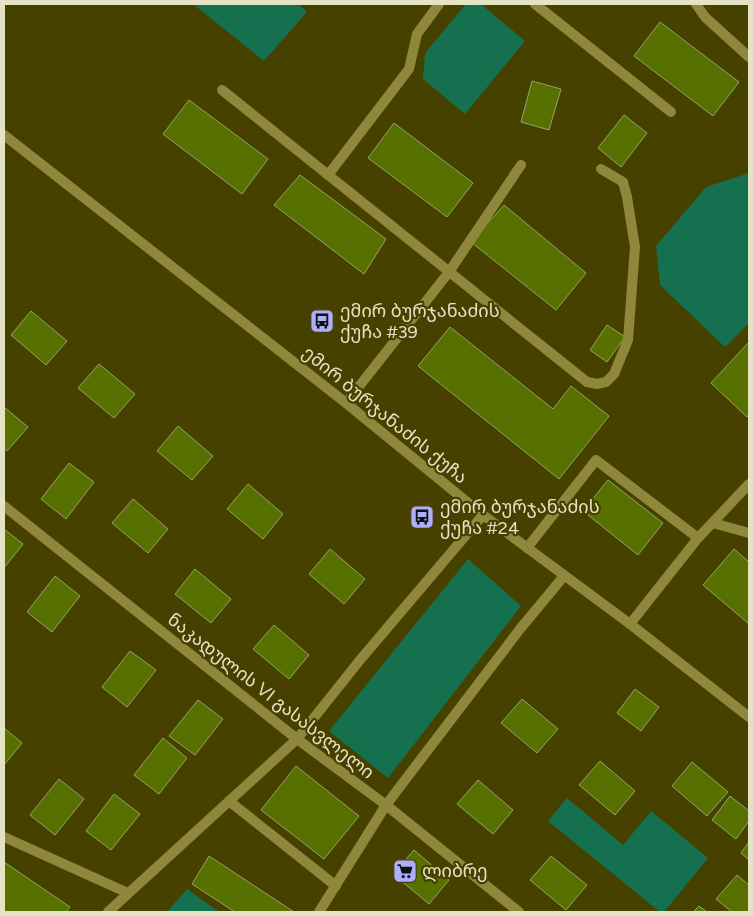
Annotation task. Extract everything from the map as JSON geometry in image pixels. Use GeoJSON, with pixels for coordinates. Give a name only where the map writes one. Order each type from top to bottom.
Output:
{"type":"FeatureCollection","features":[{"type":"Feature","properties":{"kind":"street"},"geometry":{"type":"LineString","coordinates":[[328,175],[409,69],[417,34],[439,4]]}},
{"type":"Feature","properties":{"kind":"street"},"geometry":{"type":"LineString","coordinates":[[535,4],[671,112]]}},
{"type":"Feature","properties":{"kind":"street"},"geometry":{"type":"LineString","coordinates":[[696,4],[705,18],[749,57]]}},
{"type":"Feature","properties":{"kind":"street"},"geometry":{"type":"LineString","coordinates":[[222,90],[587,382],[597,384],[606,382],[614,374],[628,340],[635,247],[627,197],[622,182],[601,169]]}},
{"type":"Feature","properties":{"kind":"street","name":"ემირ ბურჯანაძის ქუჩა"},"geometry":{"type":"LineString","coordinates":[[6,140],[346,403],[483,515],[630,624],[749,717]]}},
{"type":"Feature","properties":{"kind":"street"},"geometry":{"type":"LineString","coordinates":[[346,403],[449,272],[521,165]]}},
{"type":"Feature","properties":{"kind":"street"},"geometry":{"type":"LineString","coordinates":[[527,548],[596,460],[698,538]]}},
{"type":"Feature","properties":{"kind":"street"},"geometry":{"type":"LineString","coordinates":[[630,624],[698,538],[749,484]]}},
{"type":"Feature","properties":{"kind":"street","name":"ნაკადულის VI გასასვლელი"},"geometry":{"type":"LineString","coordinates":[[4,506],[297,740],[386,805],[519,912]]}},
{"type":"Feature","properties":{"kind":"street"},"geometry":{"type":"LineString","coordinates":[[108,912],[297,740],[360,660],[483,515]]}},
{"type":"Feature","properties":{"kind":"street"},"geometry":{"type":"LineString","coordinates":[[713,522],[749,533]]}},
{"type":"Feature","properties":{"kind":"street"},"geometry":{"type":"LineString","coordinates":[[319,912],[386,805],[520,629],[564,576]]}},
{"type":"Feature","properties":{"kind":"street"},"geometry":{"type":"LineString","coordinates":[[229,801],[336,886]]}},
{"type":"Feature","properties":{"kind":"street"},"geometry":{"type":"LineString","coordinates":[[4,837],[128,893]]}},
{"type":"Feature","properties":{"kind":"green space"},"geometry":{"type":"Polygon","coordinates":[[[193,4],[298,4],[307,12],[264,61],[193,4]]]}},
{"type":"Feature","properties":{"kind":"green space"},"geometry":{"type":"Polygon","coordinates":[[[466,4],[481,4],[525,41],[465,114],[423,79],[425,53],[466,4]]]}},
{"type":"Feature","properties":{"kind":"green space"},"geometry":{"type":"Polygon","coordinates":[[[749,173],[749,323],[725,347],[660,285],[656,246],[706,187],[749,173]]]}},
{"type":"Feature","properties":{"kind":"green space"},"geometry":{"type":"Polygon","coordinates":[[[468,559],[521,606],[388,778],[329,731],[468,559]]]}},
{"type":"Feature","properties":{"kind":"green space"},"geometry":{"type":"Polygon","coordinates":[[[567,798],[623,845],[651,811],[708,858],[664,912],[660,912],[548,821],[567,798]]]}},
{"type":"Feature","properties":{"kind":"green space"},"geometry":{"type":"Polygon","coordinates":[[[187,889],[219,912],[167,912],[187,889]]]}},
{"type":"Feature","properties":{"kind":"building"},"geometry":{"type":"Polygon","coordinates":[[[660,22],[739,82],[713,116],[634,56],[660,22]]]}},
{"type":"Feature","properties":{"kind":"building"},"geometry":{"type":"Polygon","coordinates":[[[532,81],[561,89],[549,130],[521,122],[532,81]]]}},
{"type":"Feature","properties":{"kind":"building"},"geometry":{"type":"Polygon","coordinates":[[[189,100],[268,159],[242,194],[163,134],[189,100]]]}},
{"type":"Feature","properties":{"kind":"building"},"geometry":{"type":"Polygon","coordinates":[[[624,115],[647,133],[621,167],[598,148],[624,115]]]}},
{"type":"Feature","properties":{"kind":"building"},"geometry":{"type":"Polygon","coordinates":[[[394,123],[473,183],[447,217],[368,158],[394,123]]]}},
{"type":"Feature","properties":{"kind":"building"},"geometry":{"type":"Polygon","coordinates":[[[300,175],[386,239],[364,274],[274,205],[300,175]]]}},
{"type":"Feature","properties":{"kind":"building"},"geometry":{"type":"Polygon","coordinates":[[[504,205],[586,273],[556,310],[471,242],[504,205]]]}},
{"type":"Feature","properties":{"kind":"building"},"geometry":{"type":"Polygon","coordinates":[[[31,311],[67,341],[46,365],[11,335],[31,311]]]}},
{"type":"Feature","properties":{"kind":"building"},"geometry":{"type":"Polygon","coordinates":[[[607,325],[625,337],[607,362],[590,350],[607,325]]]}},
{"type":"Feature","properties":{"kind":"building"},"geometry":{"type":"Polygon","coordinates":[[[450,327],[553,409],[571,386],[609,416],[559,479],[418,366],[450,327]]]}},
{"type":"Feature","properties":{"kind":"building"},"geometry":{"type":"Polygon","coordinates":[[[749,342],[749,414],[747,417],[711,383],[749,342]]]}},
{"type":"Feature","properties":{"kind":"building"},"geometry":{"type":"Polygon","coordinates":[[[99,364],[135,394],[114,418],[78,388],[99,364]]]}},
{"type":"Feature","properties":{"kind":"building"},"geometry":{"type":"Polygon","coordinates":[[[4,407],[28,427],[7,451],[4,448],[4,407]]]}},
{"type":"Feature","properties":{"kind":"building"},"geometry":{"type":"Polygon","coordinates":[[[178,426],[213,456],[192,480],[157,451],[178,426]]]}},
{"type":"Feature","properties":{"kind":"building"},"geometry":{"type":"Polygon","coordinates":[[[69,463],[94,482],[66,519],[41,499],[69,463]]]}},
{"type":"Feature","properties":{"kind":"building"},"geometry":{"type":"Polygon","coordinates":[[[608,480],[663,523],[638,555],[583,511],[608,480]]]}},
{"type":"Feature","properties":{"kind":"building"},"geometry":{"type":"Polygon","coordinates":[[[248,484],[283,514],[263,539],[227,509],[248,484]]]}},
{"type":"Feature","properties":{"kind":"building"},"geometry":{"type":"Polygon","coordinates":[[[133,499],[168,529],[148,553],[112,523],[133,499]]]}},
{"type":"Feature","properties":{"kind":"building"},"geometry":{"type":"Polygon","coordinates":[[[4,529],[23,544],[4,568],[4,529]]]}},
{"type":"Feature","properties":{"kind":"building"},"geometry":{"type":"Polygon","coordinates":[[[330,549],[365,579],[344,604],[309,574],[330,549]]]}},
{"type":"Feature","properties":{"kind":"building"},"geometry":{"type":"Polygon","coordinates":[[[734,549],[749,562],[749,624],[703,585],[734,549]]]}},
{"type":"Feature","properties":{"kind":"building"},"geometry":{"type":"Polygon","coordinates":[[[195,569],[231,599],[211,623],[175,594],[195,569]]]}},
{"type":"Feature","properties":{"kind":"building"},"geometry":{"type":"Polygon","coordinates":[[[55,576],[80,596],[52,632],[27,612],[55,576]]]}},
{"type":"Feature","properties":{"kind":"building"},"geometry":{"type":"Polygon","coordinates":[[[274,625],[309,655],[289,679],[253,649],[274,625]]]}},
{"type":"Feature","properties":{"kind":"building"},"geometry":{"type":"Polygon","coordinates":[[[130,651],[156,670],[127,707],[102,687],[130,651]]]}},
{"type":"Feature","properties":{"kind":"building"},"geometry":{"type":"Polygon","coordinates":[[[635,689],[659,707],[641,731],[617,713],[635,689]]]}},
{"type":"Feature","properties":{"kind":"building"},"geometry":{"type":"Polygon","coordinates":[[[522,699],[558,729],[537,753],[501,723],[522,699]]]}},
{"type":"Feature","properties":{"kind":"building"},"geometry":{"type":"Polygon","coordinates":[[[198,700],[223,719],[195,755],[169,736],[198,700]]]}},
{"type":"Feature","properties":{"kind":"building"},"geometry":{"type":"Polygon","coordinates":[[[4,728],[22,743],[4,765],[4,728]]]}},
{"type":"Feature","properties":{"kind":"building"},"geometry":{"type":"Polygon","coordinates":[[[163,738],[187,758],[159,794],[134,775],[163,738]]]}},
{"type":"Feature","properties":{"kind":"building"},"geometry":{"type":"Polygon","coordinates":[[[600,761],[635,791],[615,815],[579,785],[600,761]]]}},
{"type":"Feature","properties":{"kind":"building"},"geometry":{"type":"Polygon","coordinates":[[[692,762],[728,792],[707,816],[672,786],[692,762]]]}},
{"type":"Feature","properties":{"kind":"building"},"geometry":{"type":"Polygon","coordinates":[[[296,766],[359,816],[324,859],[261,810],[296,766]]]}},
{"type":"Feature","properties":{"kind":"building"},"geometry":{"type":"Polygon","coordinates":[[[59,779],[84,799],[55,835],[30,815],[59,779]]]}},
{"type":"Feature","properties":{"kind":"building"},"geometry":{"type":"Polygon","coordinates":[[[478,780],[513,810],[493,834],[457,804],[478,780]]]}},
{"type":"Feature","properties":{"kind":"building"},"geometry":{"type":"Polygon","coordinates":[[[114,794],[140,814],[111,850],[86,831],[114,794]]]}},
{"type":"Feature","properties":{"kind":"building"},"geometry":{"type":"Polygon","coordinates":[[[730,796],[749,811],[749,821],[736,839],[712,820],[730,796]]]}},
{"type":"Feature","properties":{"kind":"building"},"geometry":{"type":"Polygon","coordinates":[[[749,842],[749,860],[741,853],[749,842]]]}},
{"type":"Feature","properties":{"kind":"building"},"geometry":{"type":"Polygon","coordinates":[[[414,850],[449,880],[429,904],[393,874],[414,850]]]}},
{"type":"Feature","properties":{"kind":"building"},"geometry":{"type":"Polygon","coordinates":[[[209,856],[294,912],[235,912],[192,884],[209,856]]]}},
{"type":"Feature","properties":{"kind":"building"},"geometry":{"type":"Polygon","coordinates":[[[551,856],[587,885],[566,910],[530,880],[551,856]]]}},
{"type":"Feature","properties":{"kind":"building"},"geometry":{"type":"Polygon","coordinates":[[[4,862],[70,907],[66,912],[4,912],[4,862]]]}},
{"type":"Feature","properties":{"kind":"building"},"geometry":{"type":"Polygon","coordinates":[[[737,875],[749,885],[749,912],[732,912],[716,899],[737,875]]]}},
{"type":"Feature","properties":{"kind":"building"},"geometry":{"type":"Polygon","coordinates":[[[699,906],[707,912],[693,912],[699,906]]]}},
{"type":"Feature","properties":{"kind":"place","name":"ემირ ბურჯანაძის ქუჩა #39"},"geometry":{"type":"Point","coordinates":[322,321]}},
{"type":"Feature","properties":{"kind":"place","name":"ემირ ბურჯანაძის ქუჩა #24"},"geometry":{"type":"Point","coordinates":[422,517]}},
{"type":"Feature","properties":{"kind":"place","name":"ლიბრე"},"geometry":{"type":"Point","coordinates":[405,871]}}]}
